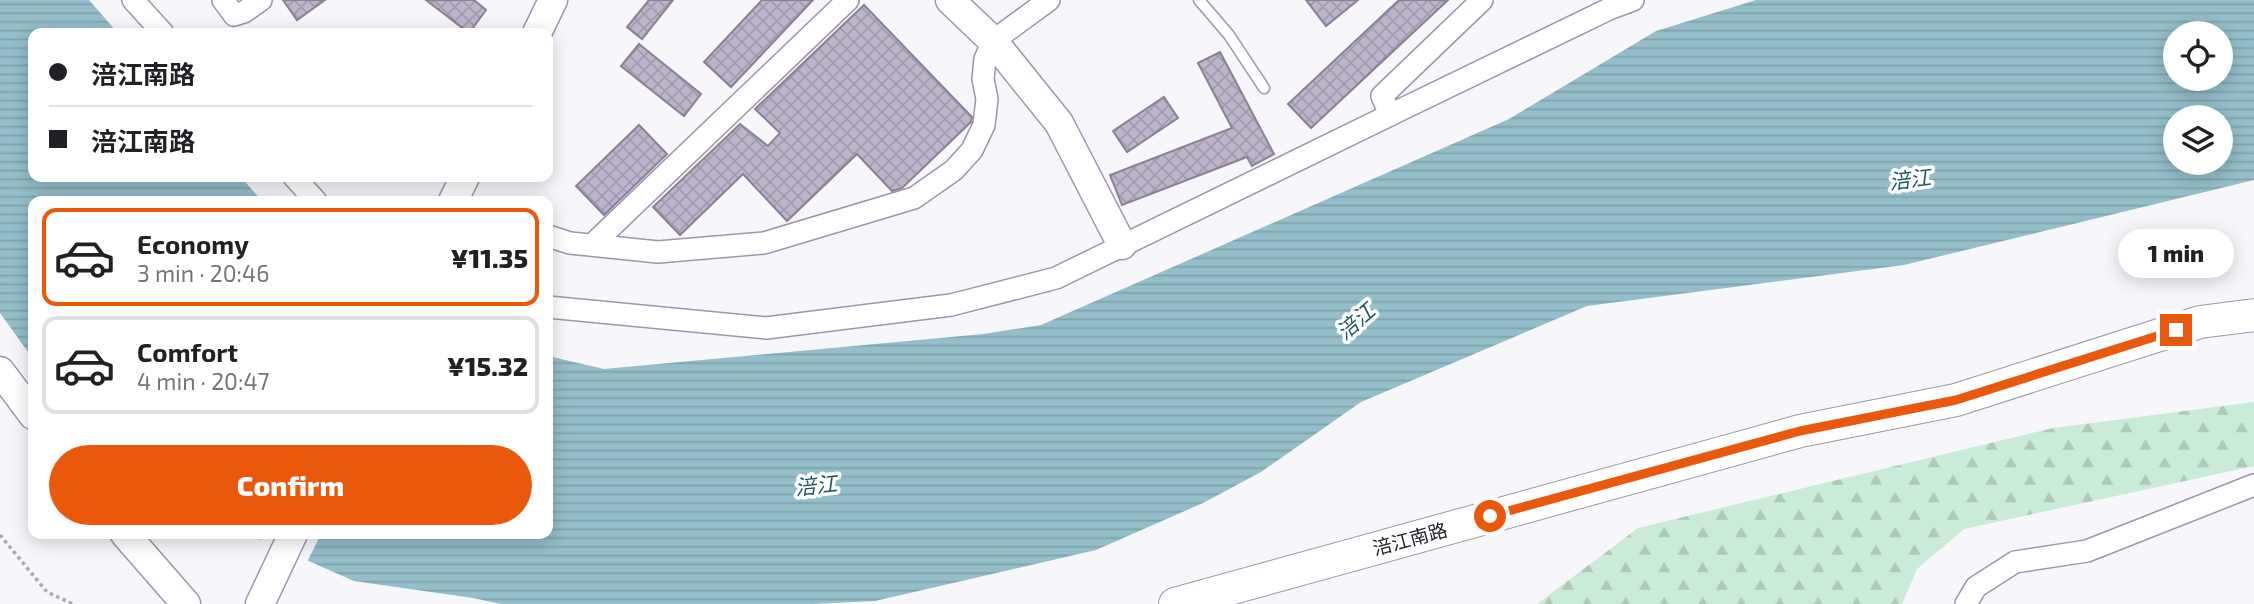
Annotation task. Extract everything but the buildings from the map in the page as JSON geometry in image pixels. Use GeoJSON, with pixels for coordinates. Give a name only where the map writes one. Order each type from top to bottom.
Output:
{"type":"FeatureCollection","features":[{"type":"Feature","properties":{"kind":"main road","name":"涪江南路"},"geometry":{"type":"LineString","coordinates":[[1175,604],[1800,431],[1956,400],[2200,323],[2254,315]]}},
{"type":"Feature","properties":{"kind":"street"},"geometry":{"type":"LineString","coordinates":[[133,0],[158,28]]}},
{"type":"Feature","properties":{"kind":"street"},"geometry":{"type":"LineString","coordinates":[[223,0],[234,15],[244,12],[261,0]]}},
{"type":"Feature","properties":{"kind":"street"},"geometry":{"type":"LineString","coordinates":[[539,28],[553,0]]}},
{"type":"Feature","properties":{"kind":"street"},"geometry":{"type":"LineString","coordinates":[[592,245],[848,0]]}},
{"type":"Feature","properties":{"kind":"street"},"geometry":{"type":"LineString","coordinates":[[950,0],[993,41],[1059,124],[1122,245]]}},
{"type":"Feature","properties":{"kind":"street"},"geometry":{"type":"LineString","coordinates":[[553,238],[570,243],[658,252],[764,243],[914,198],[954,170],[972,150],[984,125],[987,99],[983,79],[985,59],[993,41],[1049,0]]}},
{"type":"Feature","properties":{"kind":"street"},"geometry":{"type":"LineString","coordinates":[[1390,115],[1382,96],[1482,0]]}},
{"type":"Feature","properties":{"kind":"street"},"geometry":{"type":"LineString","coordinates":[[553,307],[766,328],[951,304],[1056,278],[1609,9],[1633,0]]}},
{"type":"Feature","properties":{"kind":"street"},"geometry":{"type":"LineString","coordinates":[[299,182],[311,196]]}},
{"type":"Feature","properties":{"kind":"street"},"geometry":{"type":"LineString","coordinates":[[0,371],[28,408]]}},
{"type":"Feature","properties":{"kind":"street"},"geometry":{"type":"LineString","coordinates":[[1966,604],[1976,587],[2015,562],[2087,551],[2254,485]]}},
{"type":"Feature","properties":{"kind":"street"},"geometry":{"type":"LineString","coordinates":[[129,539],[186,604]]}},
{"type":"Feature","properties":{"kind":"street"},"geometry":{"type":"LineString","coordinates":[[262,599],[291,539]]}},
{"type":"Feature","properties":{"kind":"lane"},"geometry":{"type":"LineString","coordinates":[[1199,0],[1229,35],[1264,88]]}},
{"type":"Feature","properties":{"kind":"path"},"geometry":{"type":"LineString","coordinates":[[0,535],[47,592],[73,604]]}},
{"type":"Feature","properties":{"kind":"green space"},"geometry":{"type":"Polygon","coordinates":[[[2254,402],[2254,466],[1964,529],[1917,569],[1902,604],[1537,604],[1638,528],[2053,428],[2254,402]]]}},
{"type":"Feature","properties":{"kind":"water"},"geometry":{"type":"Polygon","coordinates":[[[0,0],[89,0],[114,28],[28,28],[28,182],[245,182],[258,196],[28,196],[28,352],[0,313],[0,0]]]}},
{"type":"Feature","properties":{"kind":"water","name":"涪江"},"geometry":{"type":"Polygon","coordinates":[[[1756,0],[2254,0],[2254,180],[1904,265],[1587,306],[1361,402],[1261,472],[1203,503],[1096,550],[875,601],[813,604],[501,604],[354,581],[258,539],[553,539],[553,357],[604,369],[983,334],[1041,325],[1509,119],[1656,31],[1756,0]]]}},
{"type":"Feature","properties":{"kind":"pier"},"geometry":{"type":"Polygon","coordinates":[[[261,539],[318,539],[306,564],[259,543],[261,539]]]}},
{"type":"Feature","properties":{"kind":"route"},"geometry":{"type":"LineString","coordinates":[[1490,516],[1800,431],[1956,400],[2176,330]]}}]}
